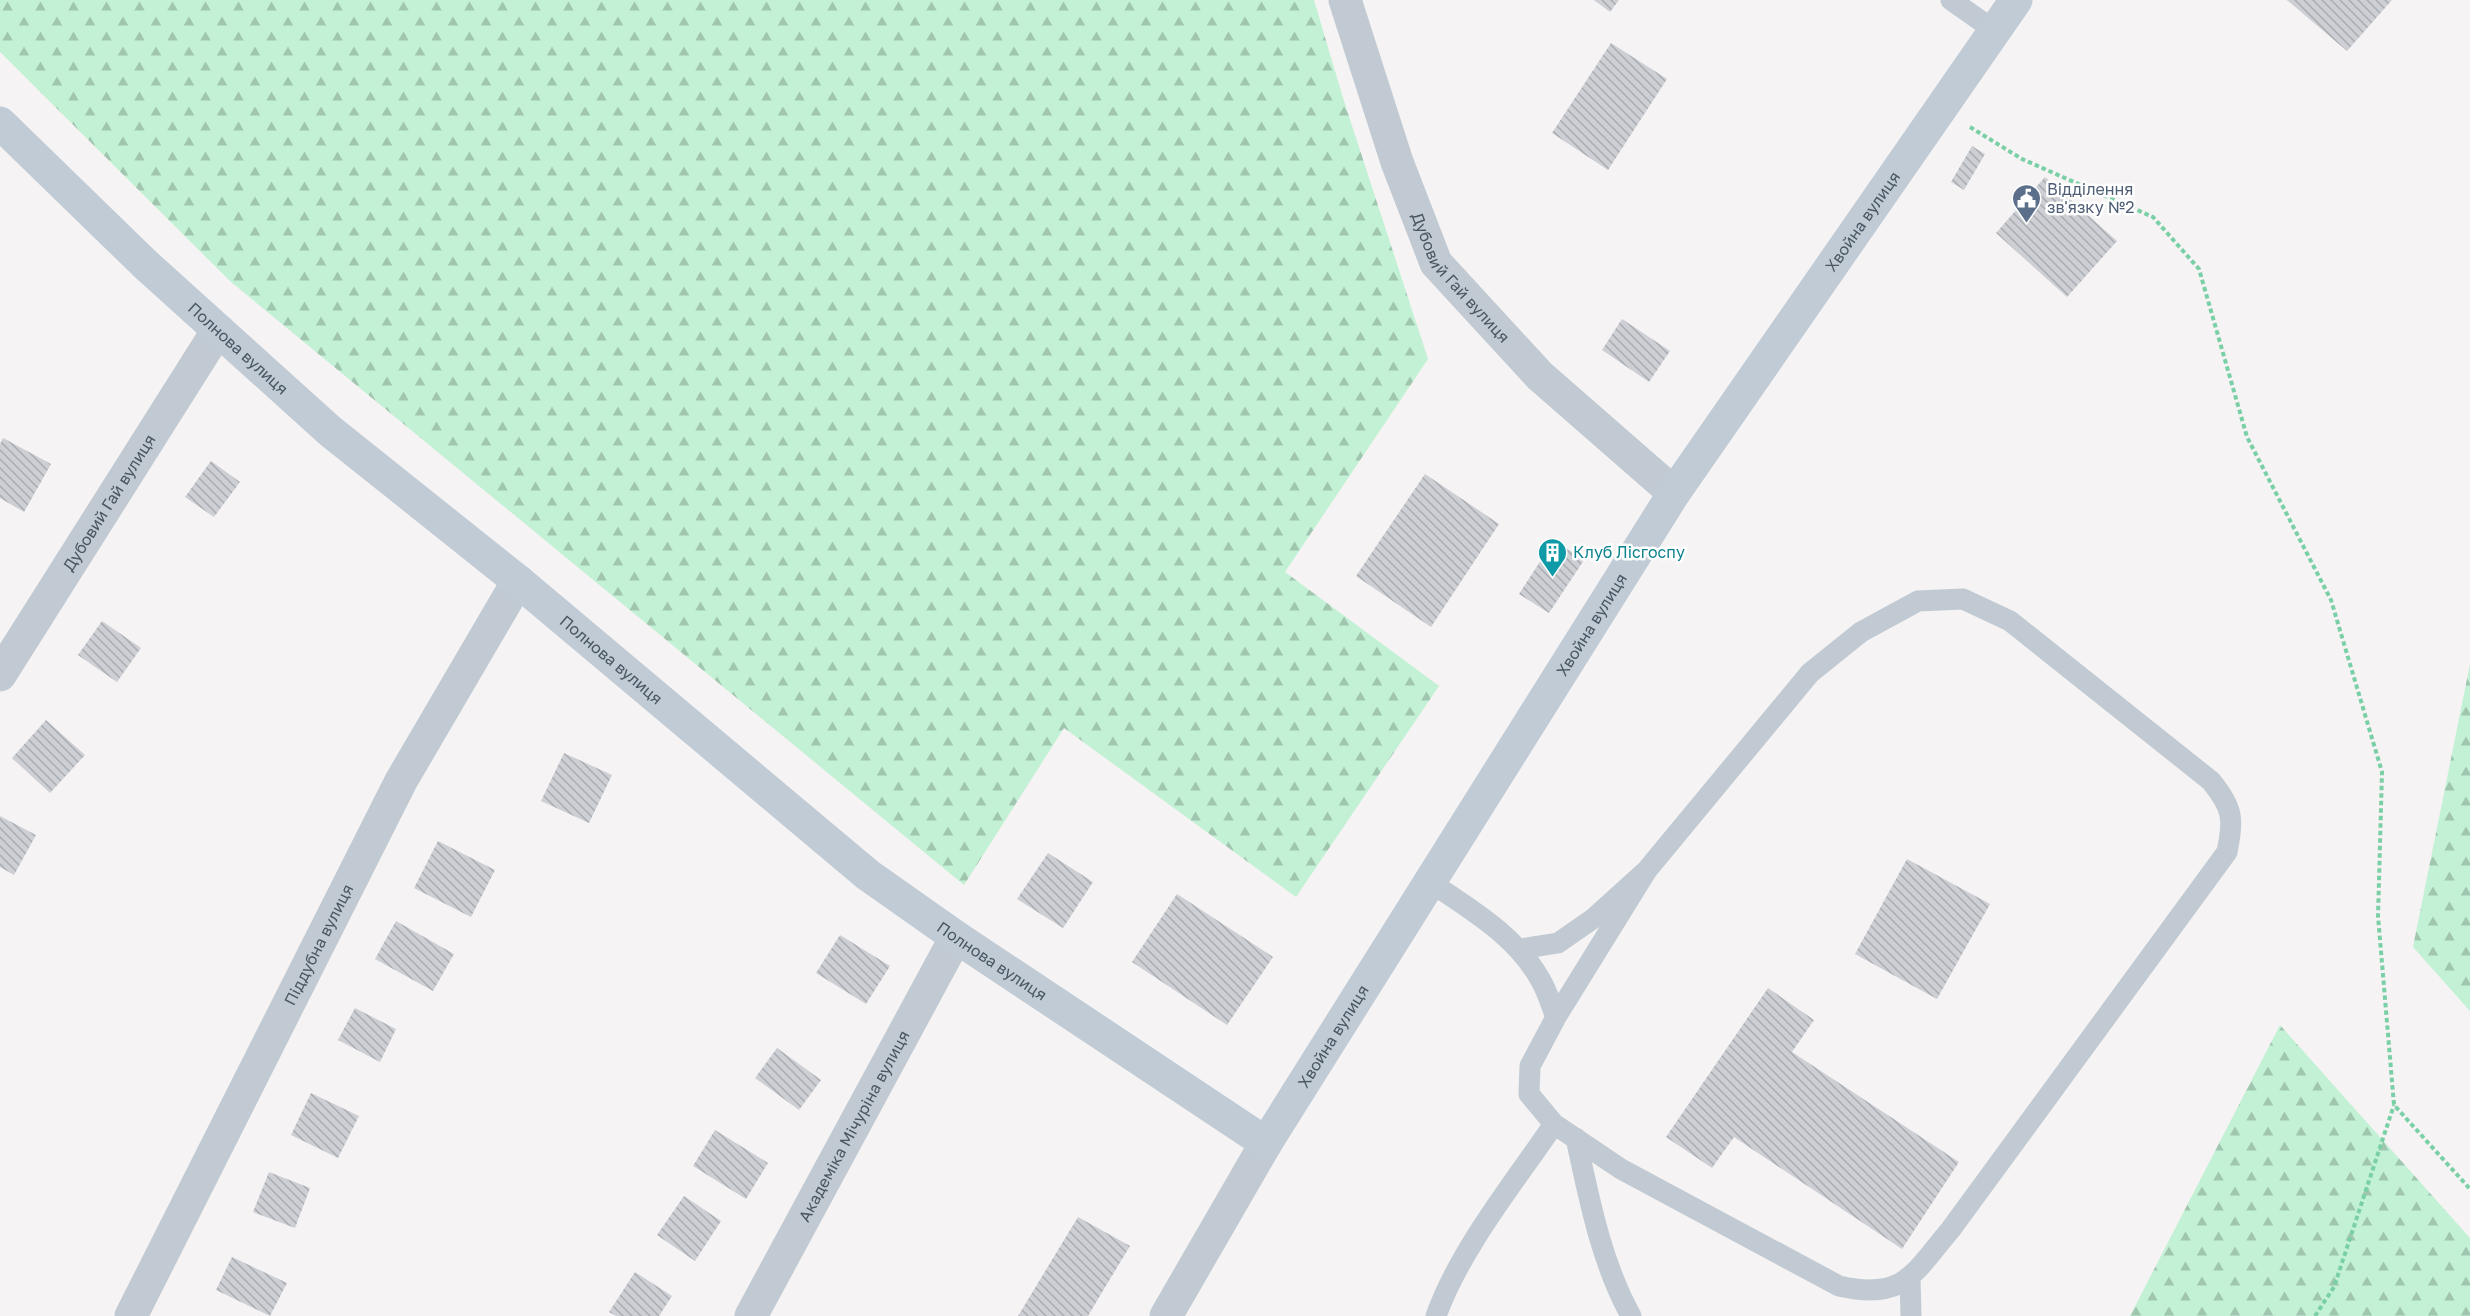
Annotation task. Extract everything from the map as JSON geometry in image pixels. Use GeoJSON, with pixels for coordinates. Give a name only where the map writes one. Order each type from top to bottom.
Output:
{"type":"FeatureCollection","features":[{"type":"Feature","properties":{"kind":"street","name":"Дубовий Гай вулиця"},"geometry":{"type":"LineString","coordinates":[[1345,0],[1398,162],[1436,263],[1540,376],[1674,493]]}},
{"type":"Feature","properties":{"kind":"street","name":"Хвойна вулиця"},"geometry":{"type":"LineString","coordinates":[[1266,1143],[1674,493],[2016,0]]}},
{"type":"Feature","properties":{"kind":"street","name":"Полнова вулиця"},"geometry":{"type":"LineString","coordinates":[[0,123],[146,264],[330,431],[518,581],[868,875],[956,937],[1266,1143]]}},
{"type":"Feature","properties":{"kind":"street","name":"Дубовий Гай вулиця"},"geometry":{"type":"LineString","coordinates":[[0,675],[218,330]]}},
{"type":"Feature","properties":{"kind":"street","name":"Піддубна вулиця"},"geometry":{"type":"LineString","coordinates":[[131,1316],[401,781],[518,581]]}},
{"type":"Feature","properties":{"kind":"street","name":"Академіка Мічуріна вулиця"},"geometry":{"type":"LineString","coordinates":[[751,1316],[956,937]]}},
{"type":"Feature","properties":{"kind":"street"},"geometry":{"type":"LineString","coordinates":[[1166,1316],[1266,1143]]}},
{"type":"Feature","properties":{"kind":"lane"},"geometry":{"type":"LineString","coordinates":[[1951,0],[1995,31]]}},
{"type":"Feature","properties":{"kind":"lane"},"geometry":{"type":"LineString","coordinates":[[1963,599],[2010,621],[2211,781],[2225,798],[2233,825],[2227,852],[1951,1229],[1910,1278],[1886,1291],[1862,1291],[1839,1286],[1621,1169],[1554,1124],[1529,1094],[1530,1066],[1556,1017],[1647,870],[1810,673],[1861,632],[1918,601],[1963,599]]}},
{"type":"Feature","properties":{"kind":"lane"},"geometry":{"type":"LineString","coordinates":[[1520,949],[1558,943],[1594,918],[1647,870]]}},
{"type":"Feature","properties":{"kind":"lane"},"geometry":{"type":"LineString","coordinates":[[1430,882],[1486,920],[1520,949],[1541,980],[1556,1017]]}},
{"type":"Feature","properties":{"kind":"lane"},"geometry":{"type":"LineString","coordinates":[[1436,1316],[1446,1287],[1554,1124]]}},
{"type":"Feature","properties":{"kind":"lane"},"geometry":{"type":"LineString","coordinates":[[1576,1138],[1595,1222],[1622,1300],[1631,1316]]}},
{"type":"Feature","properties":{"kind":"lane"},"geometry":{"type":"LineString","coordinates":[[1910,1278],[1911,1316]]}},
{"type":"Feature","properties":{"kind":"path"},"geometry":{"type":"LineString","coordinates":[[1941,109],[2022,159],[2153,217],[2199,269],[2247,437],[2331,600],[2382,772],[2378,916],[2394,1106],[2334,1287],[2315,1316]]}},
{"type":"Feature","properties":{"kind":"path"},"geometry":{"type":"LineString","coordinates":[[2394,1106],[2470,1189]]}},
{"type":"Feature","properties":{"kind":"green space"},"geometry":{"type":"Polygon","coordinates":[[[0,0],[1314,0],[1343,98],[1428,359],[1285,572],[1439,686],[1296,897],[1064,728],[964,885],[231,282],[0,52],[0,0]]]}},
{"type":"Feature","properties":{"kind":"green space"},"geometry":{"type":"Polygon","coordinates":[[[2470,664],[2470,1011],[2413,947],[2470,664]]]}},
{"type":"Feature","properties":{"kind":"green space"},"geometry":{"type":"Polygon","coordinates":[[[2280,1025],[2470,1238],[2470,1316],[2130,1316],[2280,1025]]]}},
{"type":"Feature","properties":{"kind":"building"},"geometry":{"type":"Polygon","coordinates":[[[1594,0],[1619,0],[1610,12],[1594,0]]]}},
{"type":"Feature","properties":{"kind":"building"},"geometry":{"type":"Polygon","coordinates":[[[2287,0],[2392,0],[2347,51],[2287,0]]]}},
{"type":"Feature","properties":{"kind":"building"},"geometry":{"type":"Polygon","coordinates":[[[1611,43],[1667,79],[1608,170],[1552,133],[1611,43]]]}},
{"type":"Feature","properties":{"kind":"building"},"geometry":{"type":"Polygon","coordinates":[[[1972,146],[1985,154],[1964,190],[1951,182],[1972,146]]]}},
{"type":"Feature","properties":{"kind":"building"},"geometry":{"type":"Polygon","coordinates":[[[2045,177],[2117,241],[2067,297],[1996,233],[2045,177]]]}},
{"type":"Feature","properties":{"kind":"building"},"geometry":{"type":"Polygon","coordinates":[[[1622,319],[1670,351],[1649,382],[1602,350],[1622,319]]]}},
{"type":"Feature","properties":{"kind":"building"},"geometry":{"type":"Polygon","coordinates":[[[3,438],[51,464],[24,512],[0,498],[0,444],[3,438]]]}},
{"type":"Feature","properties":{"kind":"building"},"geometry":{"type":"Polygon","coordinates":[[[211,461],[240,482],[214,517],[185,497],[211,461]]]}},
{"type":"Feature","properties":{"kind":"building"},"geometry":{"type":"Polygon","coordinates":[[[1425,474],[1499,524],[1431,627],[1356,576],[1425,474]]]}},
{"type":"Feature","properties":{"kind":"building","name":"Клуб Лісгоспу"},"geometry":{"type":"Polygon","coordinates":[[[1554,540],[1584,560],[1549,613],[1519,594],[1554,540]]]}},
{"type":"Feature","properties":{"kind":"building"},"geometry":{"type":"Polygon","coordinates":[[[102,621],[141,648],[117,682],[78,655],[102,621]]]}},
{"type":"Feature","properties":{"kind":"building"},"geometry":{"type":"Polygon","coordinates":[[[46,720],[85,755],[50,793],[12,758],[46,720]]]}},
{"type":"Feature","properties":{"kind":"building"},"geometry":{"type":"Polygon","coordinates":[[[564,753],[612,775],[589,823],[541,801],[564,753]]]}},
{"type":"Feature","properties":{"kind":"building"},"geometry":{"type":"Polygon","coordinates":[[[0,816],[36,835],[14,875],[0,867],[0,816]]]}},
{"type":"Feature","properties":{"kind":"building"},"geometry":{"type":"Polygon","coordinates":[[[438,841],[495,870],[471,917],[414,888],[438,841]]]}},
{"type":"Feature","properties":{"kind":"building"},"geometry":{"type":"Polygon","coordinates":[[[1048,853],[1093,882],[1063,928],[1017,899],[1048,853]]]}},
{"type":"Feature","properties":{"kind":"building"},"geometry":{"type":"Polygon","coordinates":[[[1907,859],[1990,904],[1937,999],[1855,954],[1907,859]]]}},
{"type":"Feature","properties":{"kind":"building"},"geometry":{"type":"Polygon","coordinates":[[[1177,894],[1273,957],[1227,1025],[1132,962],[1177,894]]]}},
{"type":"Feature","properties":{"kind":"building"},"geometry":{"type":"Polygon","coordinates":[[[396,921],[454,954],[433,991],[375,959],[396,921]]]}},
{"type":"Feature","properties":{"kind":"building"},"geometry":{"type":"Polygon","coordinates":[[[840,935],[890,966],[866,1004],[816,973],[840,935]]]}},
{"type":"Feature","properties":{"kind":"building"},"geometry":{"type":"Polygon","coordinates":[[[1768,988],[1814,1020],[1792,1052],[1959,1162],[1902,1249],[1734,1137],[1712,1168],[1666,1137],[1768,988]]]}},
{"type":"Feature","properties":{"kind":"building"},"geometry":{"type":"Polygon","coordinates":[[[355,1008],[396,1029],[380,1062],[338,1040],[355,1008]]]}},
{"type":"Feature","properties":{"kind":"building"},"geometry":{"type":"Polygon","coordinates":[[[777,1048],[821,1080],[799,1110],[755,1078],[777,1048]]]}},
{"type":"Feature","properties":{"kind":"building"},"geometry":{"type":"Polygon","coordinates":[[[311,1093],[359,1116],[338,1158],[291,1135],[311,1093]]]}},
{"type":"Feature","properties":{"kind":"building"},"geometry":{"type":"Polygon","coordinates":[[[715,1130],[768,1163],[746,1199],[693,1166],[715,1130]]]}},
{"type":"Feature","properties":{"kind":"building"},"geometry":{"type":"Polygon","coordinates":[[[269,1172],[310,1188],[295,1228],[253,1212],[269,1172]]]}},
{"type":"Feature","properties":{"kind":"building"},"geometry":{"type":"Polygon","coordinates":[[[684,1196],[721,1221],[695,1261],[657,1235],[684,1196]]]}},
{"type":"Feature","properties":{"kind":"building"},"geometry":{"type":"Polygon","coordinates":[[[1078,1217],[1130,1246],[1088,1316],[1018,1316],[1078,1217]]]}},
{"type":"Feature","properties":{"kind":"building"},"geometry":{"type":"Polygon","coordinates":[[[232,1257],[287,1283],[270,1316],[216,1290],[232,1257]]]}},
{"type":"Feature","properties":{"kind":"building"},"geometry":{"type":"Polygon","coordinates":[[[635,1272],[672,1296],[659,1316],[616,1316],[609,1312],[635,1272]]]}},
{"type":"Feature","properties":{"kind":"place","name":"Відділення зв'язку №2"},"geometry":{"type":"Point","coordinates":[2026,224]}},
{"type":"Feature","properties":{"kind":"place","name":"Клуб Лісгоспу"},"geometry":{"type":"Point","coordinates":[1552,578]}}]}
